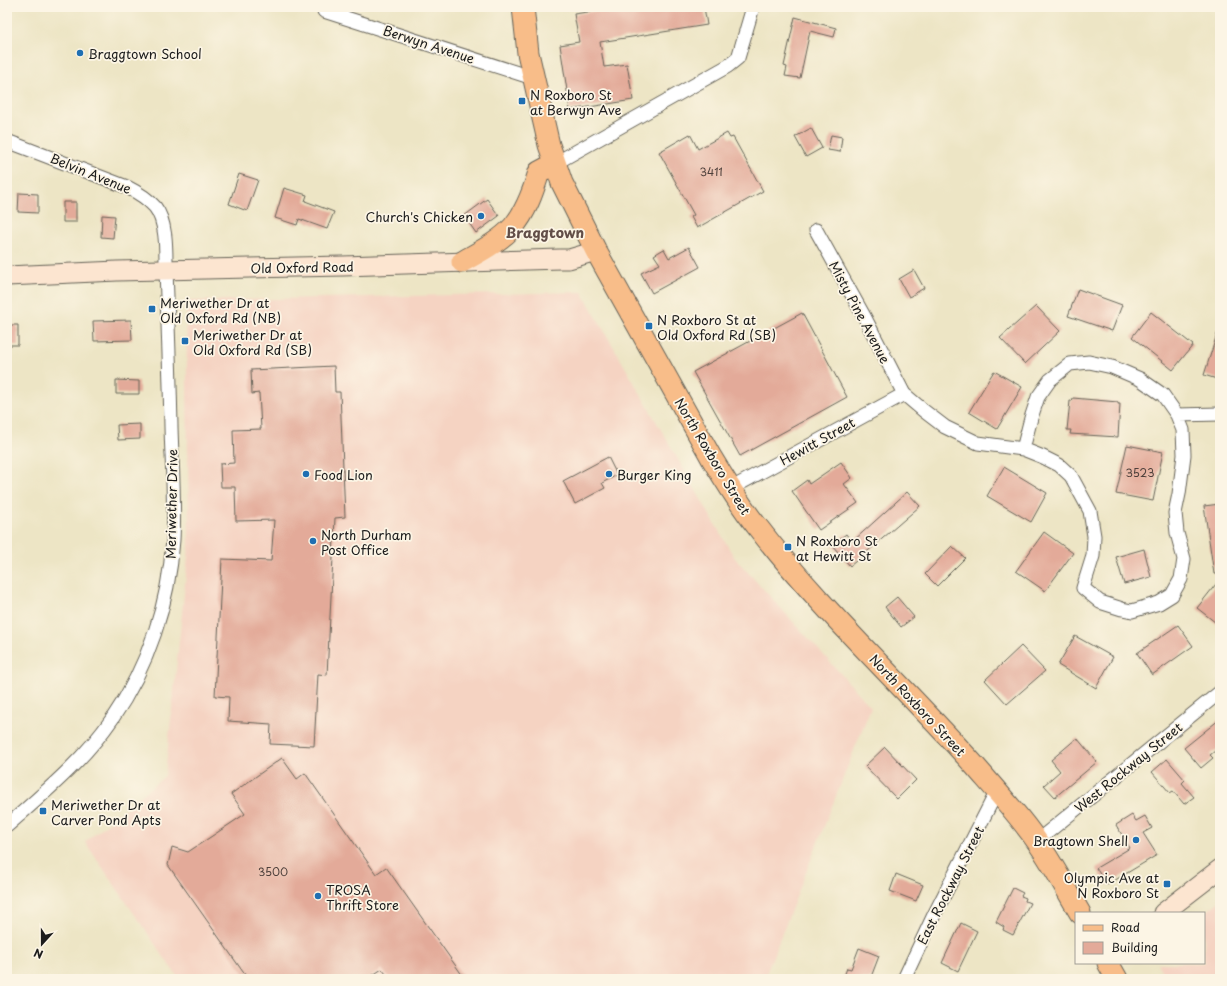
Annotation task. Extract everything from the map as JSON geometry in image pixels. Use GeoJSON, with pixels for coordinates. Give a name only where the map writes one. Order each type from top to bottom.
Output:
{"type":"FeatureCollection","features":[{"type":"Feature","properties":{"kind":"main road","name":"North Roxboro Street"},"geometry":{"type":"LineString","coordinates":[[523,7],[528,53],[554,164],[596,251],[710,457],[730,489],[755,524],[811,590],[956,744],[998,791],[1037,841],[1079,912]]}},
{"type":"Feature","properties":{"kind":"main road"},"geometry":{"type":"LineString","coordinates":[[462,262],[492,244],[513,227],[528,203],[539,172],[554,164]]}},
{"type":"Feature","properties":{"kind":"main road"},"geometry":{"type":"LineString","coordinates":[[1109,964],[1117,979]]}},
{"type":"Feature","properties":{"kind":"street"},"geometry":{"type":"LineString","coordinates":[[554,164],[728,66],[738,58],[753,7]]}},
{"type":"Feature","properties":{"kind":"street","name":"Berwyn Avenue"},"geometry":{"type":"LineString","coordinates":[[324,9],[533,78]]}},
{"type":"Feature","properties":{"kind":"street","name":"Belvin Avenue"},"geometry":{"type":"LineString","coordinates":[[7,141],[117,182],[139,193],[148,200],[156,207],[165,234],[166,270]]}},
{"type":"Feature","properties":{"kind":"street","name":"Misty Pine Avenue"},"geometry":{"type":"LineString","coordinates":[[816,230],[865,318],[904,394]]}},
{"type":"Feature","properties":{"kind":"street","name":"Old Oxford Road"},"geometry":{"type":"LineString","coordinates":[[7,276],[117,271],[569,259],[596,251]]}},
{"type":"Feature","properties":{"kind":"street","name":"Meriwether Drive"},"geometry":{"type":"LineString","coordinates":[[7,826],[61,778],[99,736],[113,718],[134,682],[146,657],[159,619],[173,540],[166,270]]}},
{"type":"Feature","properties":{"kind":"street"},"geometry":{"type":"LineString","coordinates":[[904,394],[945,427],[978,443],[1023,449],[1043,457],[1059,466],[1071,476],[1090,511],[1094,536],[1093,556],[1083,588],[1100,602],[1132,611],[1159,603],[1172,595],[1181,579],[1184,559],[1177,533],[1175,513],[1184,455],[1182,430],[1177,415],[1164,395],[1140,379],[1112,367],[1089,362],[1070,364],[1050,380],[1038,397],[1023,449]]}},
{"type":"Feature","properties":{"kind":"street","name":"Hewitt Street"},"geometry":{"type":"LineString","coordinates":[[730,489],[904,394]]}},
{"type":"Feature","properties":{"kind":"street"},"geometry":{"type":"LineString","coordinates":[[1177,415],[1220,414]]}},
{"type":"Feature","properties":{"kind":"street","name":"West Rockway Street"},"geometry":{"type":"LineString","coordinates":[[1037,841],[1220,692]]}},
{"type":"Feature","properties":{"kind":"street","name":"East Rockway Street"},"geometry":{"type":"LineString","coordinates":[[904,979],[998,791]]}},
{"type":"Feature","properties":{"kind":"street"},"geometry":{"type":"LineString","coordinates":[[1164,912],[1220,869]]}},
{"type":"Feature","properties":{"kind":"shaded area"},"geometry":{"type":"Polygon","coordinates":[[[582,292],[734,557],[871,707],[764,979],[179,979],[85,842],[165,776],[189,546],[186,301],[582,292]]]}},
{"type":"Feature","properties":{"kind":"shaded area"},"geometry":{"type":"Polygon","coordinates":[[[1220,901],[1220,979],[1166,979],[1158,964],[1205,964],[1205,912],[1220,901]]]}},
{"type":"Feature","properties":{"kind":"building"},"geometry":{"type":"Polygon","coordinates":[[[601,7],[704,7],[707,25],[600,42],[604,67],[627,64],[633,100],[570,110],[560,45],[579,42],[574,14],[601,10],[601,7]]]}},
{"type":"Feature","properties":{"kind":"building"},"geometry":{"type":"Polygon","coordinates":[[[795,17],[836,28],[834,37],[810,31],[800,78],[785,76],[787,67],[784,66],[795,17]]]}},
{"type":"Feature","properties":{"kind":"building"},"geometry":{"type":"Polygon","coordinates":[[[811,128],[822,148],[806,157],[795,137],[811,128]]]}},
{"type":"Feature","properties":{"kind":"building"},"geometry":{"type":"Polygon","coordinates":[[[727,133],[730,138],[733,137],[763,191],[697,228],[691,217],[694,215],[659,152],[690,134],[698,149],[727,133]]]}},
{"type":"Feature","properties":{"kind":"building"},"geometry":{"type":"Polygon","coordinates":[[[831,135],[842,137],[840,152],[828,150],[831,135]]]}},
{"type":"Feature","properties":{"kind":"building"},"geometry":{"type":"Polygon","coordinates":[[[239,174],[258,180],[247,211],[229,204],[239,174]]]}},
{"type":"Feature","properties":{"kind":"building"},"geometry":{"type":"Polygon","coordinates":[[[284,188],[307,195],[305,201],[334,212],[327,229],[299,219],[297,225],[275,218],[284,188]]]}},
{"type":"Feature","properties":{"kind":"building"},"geometry":{"type":"Polygon","coordinates":[[[19,193],[38,194],[38,213],[18,212],[19,193]]]}},
{"type":"Feature","properties":{"kind":"building","name":"Church's Chicken"},"geometry":{"type":"Polygon","coordinates":[[[487,199],[499,216],[476,233],[464,216],[487,199]]]}},
{"type":"Feature","properties":{"kind":"building"},"geometry":{"type":"Polygon","coordinates":[[[63,202],[76,202],[76,222],[63,222],[63,202]]]}},
{"type":"Feature","properties":{"kind":"building"},"geometry":{"type":"Polygon","coordinates":[[[102,215],[115,216],[113,238],[101,237],[102,215]]]}},
{"type":"Feature","properties":{"kind":"building"},"geometry":{"type":"Polygon","coordinates":[[[689,247],[700,267],[652,293],[641,273],[660,264],[654,255],[664,249],[669,258],[689,247]]]}},
{"type":"Feature","properties":{"kind":"building"},"geometry":{"type":"Polygon","coordinates":[[[914,270],[924,288],[909,297],[899,279],[914,270]]]}},
{"type":"Feature","properties":{"kind":"building"},"geometry":{"type":"Polygon","coordinates":[[[1078,289],[1122,305],[1112,331],[1068,316],[1078,289]]]}},
{"type":"Feature","properties":{"kind":"building"},"geometry":{"type":"Polygon","coordinates":[[[1036,306],[1060,331],[1025,364],[1000,338],[1036,306]]]}},
{"type":"Feature","properties":{"kind":"building"},"geometry":{"type":"Polygon","coordinates":[[[1151,312],[1193,345],[1173,370],[1132,337],[1151,312]]]}},
{"type":"Feature","properties":{"kind":"building"},"geometry":{"type":"Polygon","coordinates":[[[802,313],[847,397],[740,456],[693,372],[802,313]]]}},
{"type":"Feature","properties":{"kind":"building"},"geometry":{"type":"Polygon","coordinates":[[[131,320],[132,340],[94,341],[93,321],[131,320]]]}},
{"type":"Feature","properties":{"kind":"building"},"geometry":{"type":"Polygon","coordinates":[[[7,325],[18,325],[18,345],[7,345],[7,325]]]}},
{"type":"Feature","properties":{"kind":"building"},"geometry":{"type":"Polygon","coordinates":[[[1218,331],[1220,332],[1220,380],[1204,375],[1218,331]]]}},
{"type":"Feature","properties":{"kind":"building"},"geometry":{"type":"Polygon","coordinates":[[[334,366],[335,392],[340,392],[345,517],[335,518],[327,675],[318,674],[314,746],[270,744],[271,724],[228,721],[229,697],[215,696],[222,559],[271,561],[274,520],[236,521],[235,487],[221,487],[220,464],[234,463],[233,430],[261,429],[259,393],[252,394],[251,370],[334,366]]]}},
{"type":"Feature","properties":{"kind":"building"},"geometry":{"type":"Polygon","coordinates":[[[994,371],[1022,387],[997,429],[969,412],[994,371]]]}},
{"type":"Feature","properties":{"kind":"building"},"geometry":{"type":"Polygon","coordinates":[[[116,380],[139,381],[139,394],[116,394],[116,380]]]}},
{"type":"Feature","properties":{"kind":"building"},"geometry":{"type":"Polygon","coordinates":[[[1073,398],[1118,402],[1118,404],[1120,404],[1118,437],[1070,434],[1071,430],[1067,430],[1070,401],[1072,401],[1073,398]]]}},
{"type":"Feature","properties":{"kind":"building"},"geometry":{"type":"Polygon","coordinates":[[[140,424],[140,439],[118,440],[117,425],[140,424]]]}},
{"type":"Feature","properties":{"kind":"building"},"geometry":{"type":"Polygon","coordinates":[[[1127,445],[1163,452],[1153,501],[1116,494],[1127,445]]]}},
{"type":"Feature","properties":{"kind":"building"},"geometry":{"type":"Polygon","coordinates":[[[608,457],[617,475],[602,483],[605,488],[575,504],[563,481],[608,457]]]}},
{"type":"Feature","properties":{"kind":"building"},"geometry":{"type":"Polygon","coordinates":[[[841,462],[852,478],[844,484],[858,503],[819,530],[792,491],[807,480],[809,484],[841,462]]]}},
{"type":"Feature","properties":{"kind":"building"},"geometry":{"type":"Polygon","coordinates":[[[1004,467],[1047,493],[1031,522],[987,496],[1004,467]]]}},
{"type":"Feature","properties":{"kind":"building"},"geometry":{"type":"Polygon","coordinates":[[[907,492],[920,506],[850,566],[832,545],[846,534],[852,542],[907,492]]]}},
{"type":"Feature","properties":{"kind":"building"},"geometry":{"type":"Polygon","coordinates":[[[1220,504],[1220,574],[1214,574],[1204,506],[1220,504]]]}},
{"type":"Feature","properties":{"kind":"building"},"geometry":{"type":"Polygon","coordinates":[[[1044,532],[1073,553],[1045,591],[1016,571],[1044,532]]]}},
{"type":"Feature","properties":{"kind":"building"},"geometry":{"type":"Polygon","coordinates":[[[952,546],[965,558],[937,586],[925,574],[952,546]]]}},
{"type":"Feature","properties":{"kind":"building"},"geometry":{"type":"Polygon","coordinates":[[[1144,549],[1151,577],[1124,584],[1116,557],[1144,549]]]}},
{"type":"Feature","properties":{"kind":"building"},"geometry":{"type":"Polygon","coordinates":[[[1220,579],[1220,626],[1197,608],[1220,579]]]}},
{"type":"Feature","properties":{"kind":"building"},"geometry":{"type":"Polygon","coordinates":[[[897,597],[914,617],[901,627],[885,607],[897,597]]]}},
{"type":"Feature","properties":{"kind":"building"},"geometry":{"type":"Polygon","coordinates":[[[1178,625],[1193,646],[1152,675],[1137,653],[1178,625]]]}},
{"type":"Feature","properties":{"kind":"building"},"geometry":{"type":"Polygon","coordinates":[[[1075,636],[1113,657],[1096,688],[1058,665],[1075,636]]]}},
{"type":"Feature","properties":{"kind":"building"},"geometry":{"type":"Polygon","coordinates":[[[1021,646],[1045,671],[1007,704],[985,680],[1021,646]]]}},
{"type":"Feature","properties":{"kind":"building"},"geometry":{"type":"Polygon","coordinates":[[[1220,719],[1220,747],[1210,755],[1213,758],[1201,768],[1184,748],[1220,719]]]}},
{"type":"Feature","properties":{"kind":"building"},"geometry":{"type":"Polygon","coordinates":[[[1077,738],[1097,762],[1055,797],[1044,785],[1060,771],[1051,760],[1077,738]]]}},
{"type":"Feature","properties":{"kind":"building"},"geometry":{"type":"Polygon","coordinates":[[[885,747],[916,780],[897,799],[865,766],[885,747]]]}},
{"type":"Feature","properties":{"kind":"building"},"geometry":{"type":"Polygon","coordinates":[[[282,758],[297,779],[305,773],[376,874],[386,867],[465,979],[390,979],[382,969],[367,979],[248,979],[168,865],[172,847],[188,852],[245,814],[231,794],[282,758]]]}},
{"type":"Feature","properties":{"kind":"building"},"geometry":{"type":"Polygon","coordinates":[[[1167,759],[1185,780],[1182,783],[1194,797],[1184,804],[1173,791],[1170,793],[1152,772],[1167,759]]]}},
{"type":"Feature","properties":{"kind":"building"},"geometry":{"type":"Polygon","coordinates":[[[1132,815],[1136,821],[1145,816],[1152,828],[1143,833],[1157,855],[1107,885],[1096,868],[1130,848],[1116,825],[1132,815]]]}},
{"type":"Feature","properties":{"kind":"building"},"geometry":{"type":"Polygon","coordinates":[[[896,874],[923,885],[916,901],[890,891],[896,874]]]}},
{"type":"Feature","properties":{"kind":"building"},"geometry":{"type":"Polygon","coordinates":[[[1013,888],[1023,893],[1021,896],[1026,898],[1025,901],[1030,903],[1013,935],[1003,930],[1004,927],[996,922],[1013,888]]]}},
{"type":"Feature","properties":{"kind":"building"},"geometry":{"type":"Polygon","coordinates":[[[961,923],[977,931],[958,971],[942,963],[961,923]]]}},
{"type":"Feature","properties":{"kind":"building"},"geometry":{"type":"Polygon","coordinates":[[[859,948],[879,956],[871,977],[875,979],[843,979],[847,968],[851,969],[859,948]]]}},
{"type":"Feature","properties":{"kind":"place","name":"Braggtown School"},"geometry":{"type":"Point","coordinates":[80,53]}},
{"type":"Feature","properties":{"kind":"place","name":"N Roxboro St at Berwyn Ave"},"geometry":{"type":"Point","coordinates":[522,101]}},
{"type":"Feature","properties":{"kind":"place","name":"Church's Chicken"},"geometry":{"type":"Point","coordinates":[481,216]}},
{"type":"Feature","properties":{"kind":"place","name":"Meriwether Dr at Old Oxford Rd (NB)"},"geometry":{"type":"Point","coordinates":[152,309]}},
{"type":"Feature","properties":{"kind":"place","name":"N Roxboro St at Old Oxford Rd (SB)"},"geometry":{"type":"Point","coordinates":[649,326]}},
{"type":"Feature","properties":{"kind":"place","name":"Meriwether Dr at Old Oxford Rd (SB)"},"geometry":{"type":"Point","coordinates":[185,341]}},
{"type":"Feature","properties":{"kind":"place","name":"Food Lion"},"geometry":{"type":"Point","coordinates":[306,474]}},
{"type":"Feature","properties":{"kind":"place","name":"Burger King"},"geometry":{"type":"Point","coordinates":[609,474]}},
{"type":"Feature","properties":{"kind":"place","name":"North Durham Post Office"},"geometry":{"type":"Point","coordinates":[313,541]}},
{"type":"Feature","properties":{"kind":"place","name":"N Roxboro St at Hewitt St"},"geometry":{"type":"Point","coordinates":[788,547]}},
{"type":"Feature","properties":{"kind":"place","name":"Meriwether Dr at Carver Pond Apts"},"geometry":{"type":"Point","coordinates":[43,811]}},
{"type":"Feature","properties":{"kind":"place","name":"Bragtown Shell"},"geometry":{"type":"Point","coordinates":[1136,840]}},
{"type":"Feature","properties":{"kind":"place","name":"Olympic Ave at N Roxboro St"},"geometry":{"type":"Point","coordinates":[1167,884]}},
{"type":"Feature","properties":{"kind":"place","name":"TROSA Thrift Store"},"geometry":{"type":"Point","coordinates":[318,896]}},
{"type":"Feature","properties":{"kind":"district","name":"Braggtown"},"geometry":{"type":"Point","coordinates":[545,232]}}]}
